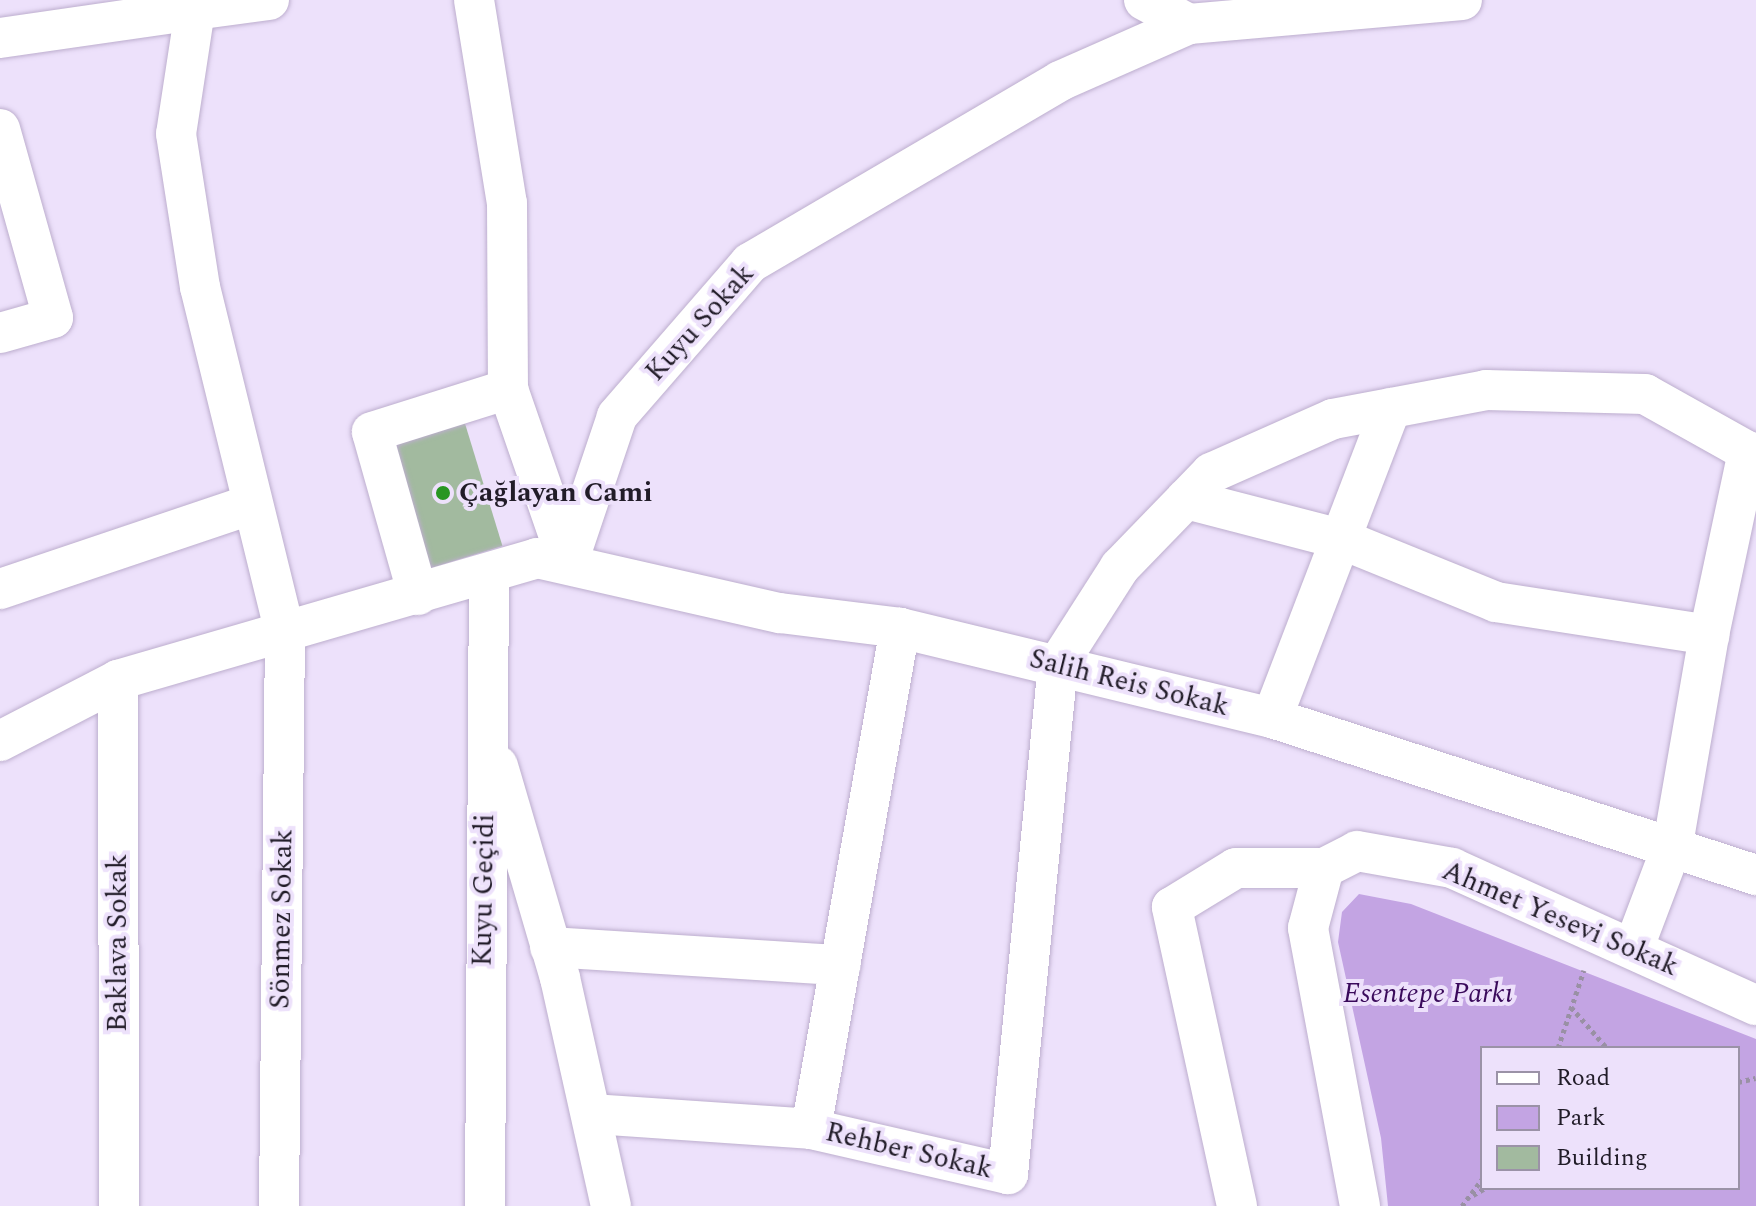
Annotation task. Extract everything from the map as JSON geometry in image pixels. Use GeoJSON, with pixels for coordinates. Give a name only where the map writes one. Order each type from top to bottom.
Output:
{"type":"FeatureCollection","features":[{"type":"Feature","properties":{"kind":"street"},"geometry":{"type":"LineString","coordinates":[[0,38],[194,5],[269,0]]}},
{"type":"Feature","properties":{"kind":"street"},"geometry":{"type":"LineString","coordinates":[[474,0],[507,203],[508,389],[568,562]]}},
{"type":"Feature","properties":{"kind":"street"},"geometry":{"type":"LineString","coordinates":[[1144,0],[1189,24]]}},
{"type":"Feature","properties":{"kind":"street","name":"Kuyu Sokak"},"geometry":{"type":"LineString","coordinates":[[568,562],[617,416],[750,263],[1060,81],[1189,24],[1462,0]]}},
{"type":"Feature","properties":{"kind":"street","name":"Sönmez Sokak"},"geometry":{"type":"LineString","coordinates":[[194,5],[176,134],[200,287],[285,632],[279,1206]]}},
{"type":"Feature","properties":{"kind":"street"},"geometry":{"type":"LineString","coordinates":[[0,129],[53,318],[0,333]]}},
{"type":"Feature","properties":{"kind":"street"},"geometry":{"type":"LineString","coordinates":[[418,595],[372,432],[508,389]]}},
{"type":"Feature","properties":{"kind":"street"},"geometry":{"type":"LineString","coordinates":[[1058,664],[1120,567],[1211,473],[1333,419],[1486,390],[1645,394],[1753,453],[1709,635],[1673,844],[1634,947]]}},
{"type":"Feature","properties":{"kind":"street"},"geometry":{"type":"LineString","coordinates":[[1272,718],[1391,408]]}},
{"type":"Feature","properties":{"kind":"street"},"geometry":{"type":"LineString","coordinates":[[1186,499],[1341,539],[1496,602],[1709,635]]}},
{"type":"Feature","properties":{"kind":"street"},"geometry":{"type":"LineString","coordinates":[[0,589],[252,504]]}},
{"type":"Feature","properties":{"kind":"street","name":"Salih Reis Sokak"},"geometry":{"type":"LineString","coordinates":[[489,575],[537,558],[568,562],[780,613],[900,628],[1058,664],[1272,718],[1673,844],[1756,875]]}},
{"type":"Feature","properties":{"kind":"street"},"geometry":{"type":"LineString","coordinates":[[0,741],[118,680],[489,575]]}},
{"type":"Feature","properties":{"kind":"street","name":"Kuyu Geçidi"},"geometry":{"type":"LineString","coordinates":[[485,1206],[489,575]]}},
{"type":"Feature","properties":{"kind":"street"},"geometry":{"type":"LineString","coordinates":[[811,1129],[900,628]]}},
{"type":"Feature","properties":{"kind":"street","name":"Rehber Sokak"},"geometry":{"type":"LineString","coordinates":[[593,1114],[811,1129],[1008,1174],[1058,664]]}},
{"type":"Feature","properties":{"kind":"street","name":"Baklava Sokak"},"geometry":{"type":"LineString","coordinates":[[118,680],[119,1206]]}},
{"type":"Feature","properties":{"kind":"street"},"geometry":{"type":"LineString","coordinates":[[486,723],[550,947],[593,1114],[611,1206]]}},
{"type":"Feature","properties":{"kind":"street","name":"Ahmet Yesevi Sokak"},"geometry":{"type":"LineString","coordinates":[[1324,868],[1357,851],[1452,868],[1634,947],[1756,1005]]}},
{"type":"Feature","properties":{"kind":"street"},"geometry":{"type":"LineString","coordinates":[[1237,1206],[1172,907],[1236,868],[1324,868],[1308,928],[1360,1206]]}},
{"type":"Feature","properties":{"kind":"street"},"geometry":{"type":"LineString","coordinates":[[550,947],[840,965]]}},
{"type":"Feature","properties":{"kind":"path"},"geometry":{"type":"LineString","coordinates":[[1559,1046],[1598,931]]}},
{"type":"Feature","properties":{"kind":"path"},"geometry":{"type":"LineString","coordinates":[[1570,1006],[1605,1046]]}},
{"type":"Feature","properties":{"kind":"path"},"geometry":{"type":"LineString","coordinates":[[1740,1081],[1756,1078]]}},
{"type":"Feature","properties":{"kind":"path"},"geometry":{"type":"LineString","coordinates":[[1462,1206],[1480,1182]]}},
{"type":"Feature","properties":{"kind":"path"},"geometry":{"type":"LineString","coordinates":[[1468,1197],[1481,1190]]}},
{"type":"Feature","properties":{"kind":"green space","name":"Esentepe Parkı"},"geometry":{"type":"Polygon","coordinates":[[[1359,894],[1411,904],[1756,1039],[1756,1206],[1388,1206],[1381,1138],[1338,942],[1342,912],[1359,894]]]}},
{"type":"Feature","properties":{"kind":"building","name":"Çağlayan Cami"},"geometry":{"type":"Polygon","coordinates":[[[463,417],[502,546],[426,569],[386,440],[463,417]]]}},
{"type":"Feature","properties":{"kind":"place","name":"Çağlayan Cami"},"geometry":{"type":"Point","coordinates":[443,493]}}]}
